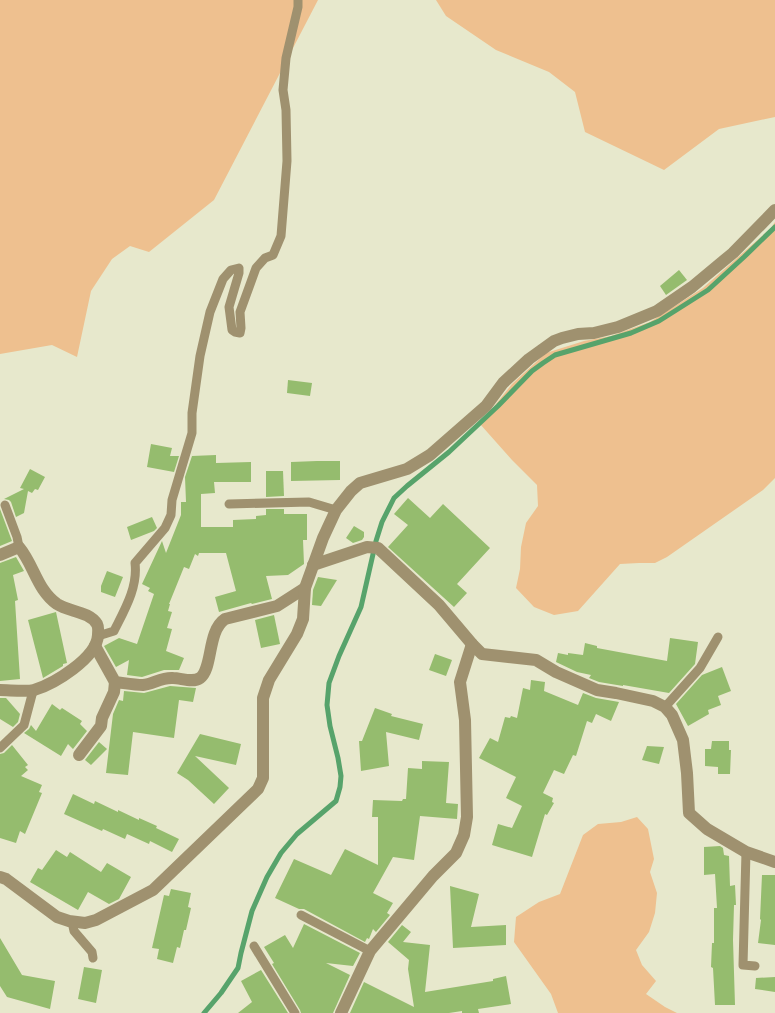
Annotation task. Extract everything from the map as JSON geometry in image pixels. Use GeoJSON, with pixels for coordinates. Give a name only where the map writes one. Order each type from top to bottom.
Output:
{"type":"FeatureCollection","features":[{"type":"Feature","properties":{"kind":"street"},"geometry":{"type":"LineString","coordinates":[[0,877],[6,879],[57,917],[84,924],[96,920],[153,890],[258,789],[263,778],[263,698],[269,680],[298,634],[303,619],[305,588],[323,538],[336,510],[351,491],[360,483],[407,469],[430,455],[486,406],[503,383],[529,359],[554,341],[578,334],[594,333],[618,327],[657,311],[692,287],[733,253],[775,210]]}},
{"type":"Feature","properties":{"kind":"street"},"geometry":{"type":"LineString","coordinates":[[0,554],[19,547],[42,589],[57,604],[94,620],[98,627],[96,641],[86,658],[75,668],[33,691],[0,690]]}},
{"type":"Feature","properties":{"kind":"street"},"geometry":{"type":"LineString","coordinates":[[313,565],[372,547],[439,605],[482,654],[536,660],[556,672],[597,690],[653,701],[665,707],[672,715],[683,740],[689,813],[707,829],[746,852],[775,862]]}},
{"type":"Feature","properties":{"kind":"street"},"geometry":{"type":"LineString","coordinates":[[116,682],[144,685],[172,677],[199,680],[206,668],[210,647],[221,622],[225,619],[277,606],[305,588]]}},
{"type":"Feature","properties":{"kind":"street"},"geometry":{"type":"LineString","coordinates":[[79,755],[101,726],[102,718],[114,692],[116,682],[96,641]]}},
{"type":"Feature","properties":{"kind":"street"},"geometry":{"type":"LineString","coordinates":[[341,1013],[370,951],[433,876],[456,852],[464,835],[467,817],[465,720],[460,682],[472,644]]}},
{"type":"Feature","properties":{"kind":"lane"},"geometry":{"type":"LineString","coordinates":[[96,641],[114,630],[130,599],[136,572],[135,563],[165,528],[171,515],[172,500],[192,433],[192,413],[200,356],[210,312],[223,279],[231,270],[239,268],[229,307],[232,330],[240,333],[240,312],[256,268],[264,258],[273,255],[282,236],[287,161],[286,110],[283,90],[286,58],[298,0]]}},
{"type":"Feature","properties":{"kind":"lane"},"geometry":{"type":"LineString","coordinates":[[230,504],[309,502],[336,510]]}},
{"type":"Feature","properties":{"kind":"lane"},"geometry":{"type":"LineString","coordinates":[[5,505],[19,547]]}},
{"type":"Feature","properties":{"kind":"lane"},"geometry":{"type":"LineString","coordinates":[[665,707],[700,668],[718,637]]}},
{"type":"Feature","properties":{"kind":"lane"},"geometry":{"type":"LineString","coordinates":[[0,748],[24,725],[33,691]]}},
{"type":"Feature","properties":{"kind":"lane"},"geometry":{"type":"LineString","coordinates":[[746,852],[743,965],[755,966]]}},
{"type":"Feature","properties":{"kind":"lane"},"geometry":{"type":"LineString","coordinates":[[301,915],[370,951]]}},
{"type":"Feature","properties":{"kind":"lane"},"geometry":{"type":"LineString","coordinates":[[72,922],[74,931],[92,952],[93,958]]}},
{"type":"Feature","properties":{"kind":"lane"},"geometry":{"type":"LineString","coordinates":[[254,946],[295,1013]]}},
{"type":"Feature","properties":{"kind":"shaded area"},"geometry":{"type":"Polygon","coordinates":[[[0,0],[318,0],[214,200],[149,252],[130,246],[112,259],[91,291],[77,357],[52,345],[0,354],[0,0]]]}},
{"type":"Feature","properties":{"kind":"shaded area"},"geometry":{"type":"Polygon","coordinates":[[[436,0],[775,0],[775,117],[719,129],[664,170],[585,132],[575,92],[549,72],[496,50],[446,16],[436,0]]]}},
{"type":"Feature","properties":{"kind":"shaded area"},"geometry":{"type":"Polygon","coordinates":[[[775,222],[775,478],[763,490],[667,557],[655,563],[620,564],[578,611],[554,615],[534,607],[516,588],[526,523],[538,506],[537,485],[480,424],[512,384],[546,353],[584,341],[611,336],[650,322],[703,288],[771,228],[775,222]]]}},
{"type":"Feature","properties":{"kind":"shaded area"},"geometry":{"type":"Polygon","coordinates":[[[637,817],[648,829],[654,859],[650,872],[657,893],[655,913],[649,932],[636,950],[642,965],[656,981],[646,994],[677,1013],[558,1013],[551,994],[514,942],[516,917],[539,902],[560,894],[583,835],[598,824],[621,822],[637,817]]]}},
{"type":"Feature","properties":{"kind":"building"},"geometry":{"type":"Polygon","coordinates":[[[679,270],[687,280],[666,295],[660,286],[679,270]]]}},
{"type":"Feature","properties":{"kind":"building"},"geometry":{"type":"Polygon","coordinates":[[[288,380],[312,383],[310,396],[287,393],[288,380]]]}},
{"type":"Feature","properties":{"kind":"building"},"geometry":{"type":"Polygon","coordinates":[[[151,444],[172,448],[170,456],[179,456],[174,472],[147,467],[151,444]]]}},
{"type":"Feature","properties":{"kind":"building"},"geometry":{"type":"Polygon","coordinates":[[[216,455],[216,463],[251,462],[251,482],[214,482],[215,493],[201,494],[201,527],[233,527],[233,520],[256,519],[256,516],[266,515],[266,509],[284,509],[284,514],[307,514],[307,540],[303,540],[304,564],[288,575],[266,576],[272,599],[219,612],[215,597],[236,591],[226,553],[199,553],[198,556],[195,554],[189,569],[184,567],[168,611],[172,612],[167,628],[172,629],[166,651],[184,658],[179,670],[164,670],[142,677],[127,675],[129,660],[116,667],[104,646],[119,638],[137,644],[154,594],[148,591],[150,588],[142,584],[162,541],[166,553],[181,515],[181,502],[186,502],[185,477],[192,456],[216,455]]]}},
{"type":"Feature","properties":{"kind":"building"},"geometry":{"type":"Polygon","coordinates":[[[340,461],[340,480],[291,481],[291,462],[340,461]]]}},
{"type":"Feature","properties":{"kind":"building"},"geometry":{"type":"Polygon","coordinates":[[[30,469],[45,477],[38,490],[35,489],[32,493],[28,491],[24,513],[16,517],[11,502],[4,499],[24,489],[20,488],[30,469]]]}},
{"type":"Feature","properties":{"kind":"building"},"geometry":{"type":"Polygon","coordinates":[[[266,471],[283,471],[284,496],[266,497],[266,471]]]}},
{"type":"Feature","properties":{"kind":"building"},"geometry":{"type":"Polygon","coordinates":[[[408,498],[430,518],[443,504],[490,548],[457,584],[467,593],[454,607],[388,547],[408,525],[394,514],[408,498]]]}},
{"type":"Feature","properties":{"kind":"building"},"geometry":{"type":"Polygon","coordinates":[[[0,509],[12,541],[0,546],[0,509]]]}},
{"type":"Feature","properties":{"kind":"building"},"geometry":{"type":"Polygon","coordinates":[[[152,517],[157,528],[131,540],[127,527],[152,517]]]}},
{"type":"Feature","properties":{"kind":"building"},"geometry":{"type":"Polygon","coordinates":[[[354,526],[364,532],[364,537],[362,540],[353,543],[346,538],[354,526]]]}},
{"type":"Feature","properties":{"kind":"building"},"geometry":{"type":"Polygon","coordinates":[[[16,557],[24,571],[13,575],[18,600],[15,601],[20,679],[0,681],[0,563],[16,557]]]}},
{"type":"Feature","properties":{"kind":"building"},"geometry":{"type":"Polygon","coordinates":[[[107,571],[123,577],[115,597],[101,592],[101,586],[107,571]]]}},
{"type":"Feature","properties":{"kind":"building"},"geometry":{"type":"Polygon","coordinates":[[[318,577],[337,580],[321,606],[312,605],[313,590],[318,577]]]}},
{"type":"Feature","properties":{"kind":"building"},"geometry":{"type":"Polygon","coordinates":[[[56,612],[67,663],[43,678],[28,620],[56,612]]]}},
{"type":"Feature","properties":{"kind":"building"},"geometry":{"type":"Polygon","coordinates":[[[274,615],[280,644],[261,648],[255,620],[274,615]]]}},
{"type":"Feature","properties":{"kind":"building"},"geometry":{"type":"Polygon","coordinates":[[[670,638],[698,642],[695,664],[669,693],[599,682],[589,678],[591,675],[577,672],[556,662],[558,653],[583,655],[585,643],[597,646],[597,648],[667,661],[670,638]]]}},
{"type":"Feature","properties":{"kind":"building"},"geometry":{"type":"Polygon","coordinates":[[[435,654],[452,660],[446,676],[429,670],[435,654]]]}},
{"type":"Feature","properties":{"kind":"building"},"geometry":{"type":"Polygon","coordinates":[[[722,667],[731,691],[718,696],[721,705],[708,710],[709,714],[688,726],[676,704],[702,675],[722,667]]]}},
{"type":"Feature","properties":{"kind":"building"},"geometry":{"type":"Polygon","coordinates":[[[531,680],[545,682],[544,691],[578,705],[583,693],[596,698],[619,702],[611,721],[596,714],[592,723],[587,721],[576,756],[573,755],[564,774],[554,770],[543,793],[553,798],[552,802],[554,803],[547,815],[545,814],[532,857],[492,845],[498,824],[512,828],[522,806],[506,798],[516,777],[479,758],[490,738],[498,742],[505,717],[517,718],[523,688],[530,690],[531,680]]]}},
{"type":"Feature","properties":{"kind":"building"},"geometry":{"type":"Polygon","coordinates":[[[170,686],[196,688],[193,702],[179,700],[174,738],[133,732],[128,775],[106,773],[113,714],[119,700],[123,701],[124,691],[144,693],[170,686]]]}},
{"type":"Feature","properties":{"kind":"building"},"geometry":{"type":"Polygon","coordinates":[[[0,698],[6,698],[20,714],[18,722],[13,727],[0,719],[0,698]]]}},
{"type":"Feature","properties":{"kind":"building"},"geometry":{"type":"Polygon","coordinates":[[[52,704],[82,721],[80,724],[87,731],[73,749],[68,744],[61,756],[24,733],[31,725],[36,731],[52,704]]]}},
{"type":"Feature","properties":{"kind":"building"},"geometry":{"type":"Polygon","coordinates":[[[375,708],[392,714],[391,716],[423,724],[419,740],[386,732],[389,766],[361,771],[359,741],[362,741],[375,708]]]}},
{"type":"Feature","properties":{"kind":"building"},"geometry":{"type":"Polygon","coordinates":[[[200,734],[241,744],[236,765],[195,756],[229,788],[214,804],[188,780],[177,773],[200,734]]]}},
{"type":"Feature","properties":{"kind":"building"},"geometry":{"type":"Polygon","coordinates":[[[712,741],[729,741],[729,750],[731,750],[730,774],[718,774],[718,767],[705,766],[705,749],[711,749],[712,741]]]}},
{"type":"Feature","properties":{"kind":"building"},"geometry":{"type":"Polygon","coordinates":[[[99,742],[107,749],[91,765],[85,760],[99,742]]]}},
{"type":"Feature","properties":{"kind":"building"},"geometry":{"type":"Polygon","coordinates":[[[12,745],[28,765],[25,767],[28,770],[21,776],[42,785],[39,792],[42,793],[25,834],[20,831],[16,843],[0,838],[0,754],[4,753],[12,745]]]}},
{"type":"Feature","properties":{"kind":"building"},"geometry":{"type":"Polygon","coordinates":[[[647,746],[664,747],[659,764],[642,760],[647,746]]]}},
{"type":"Feature","properties":{"kind":"building"},"geometry":{"type":"Polygon","coordinates":[[[422,761],[449,762],[446,803],[458,804],[457,819],[420,816],[414,860],[393,857],[373,893],[393,903],[387,913],[390,915],[376,932],[373,929],[369,939],[367,938],[365,942],[304,909],[299,909],[275,898],[294,859],[331,875],[345,849],[378,865],[378,817],[372,817],[373,800],[402,801],[406,799],[408,768],[422,769],[422,761]]]}},
{"type":"Feature","properties":{"kind":"building"},"geometry":{"type":"Polygon","coordinates":[[[73,794],[94,804],[95,801],[139,820],[139,818],[179,839],[172,852],[150,841],[149,844],[127,834],[125,839],[103,829],[102,831],[64,814],[73,794]]]}},
{"type":"Feature","properties":{"kind":"building"},"geometry":{"type":"Polygon","coordinates":[[[720,846],[723,848],[724,855],[729,856],[730,886],[735,885],[736,905],[734,905],[733,940],[735,1005],[715,1005],[713,968],[711,967],[712,943],[714,943],[714,908],[717,908],[715,874],[704,875],[704,847],[720,846]]]}},
{"type":"Feature","properties":{"kind":"building"},"geometry":{"type":"Polygon","coordinates":[[[56,850],[67,857],[70,852],[101,872],[107,863],[131,877],[119,899],[109,904],[88,892],[78,910],[30,882],[38,868],[42,870],[56,850]]]}},
{"type":"Feature","properties":{"kind":"building"},"geometry":{"type":"Polygon","coordinates":[[[762,875],[775,875],[775,945],[758,943],[761,920],[762,875]]]}},
{"type":"Feature","properties":{"kind":"building"},"geometry":{"type":"Polygon","coordinates":[[[450,886],[479,894],[471,927],[506,925],[506,945],[453,948],[450,886]]]}},
{"type":"Feature","properties":{"kind":"building"},"geometry":{"type":"Polygon","coordinates":[[[171,889],[191,893],[188,907],[191,908],[186,930],[184,930],[180,948],[177,947],[173,963],[157,959],[159,949],[152,948],[164,895],[169,896],[171,889]]]}},
{"type":"Feature","properties":{"kind":"building"},"geometry":{"type":"Polygon","coordinates":[[[304,924],[360,953],[353,966],[326,963],[350,975],[333,1013],[301,1013],[264,947],[285,935],[293,948],[304,924]]]}},
{"type":"Feature","properties":{"kind":"building"},"geometry":{"type":"Polygon","coordinates":[[[402,925],[411,932],[403,942],[430,945],[425,992],[493,981],[493,979],[506,976],[511,1004],[478,1009],[479,1013],[462,1013],[462,1011],[449,1013],[350,1013],[364,982],[414,1007],[408,969],[409,960],[388,942],[402,925]]]}},
{"type":"Feature","properties":{"kind":"building"},"geometry":{"type":"Polygon","coordinates":[[[0,938],[22,975],[55,981],[50,1009],[7,997],[0,986],[0,938]]]}},
{"type":"Feature","properties":{"kind":"building"},"geometry":{"type":"Polygon","coordinates":[[[84,967],[102,970],[96,1003],[78,999],[84,967]]]}},
{"type":"Feature","properties":{"kind":"building"},"geometry":{"type":"Polygon","coordinates":[[[261,970],[288,1013],[238,1013],[252,1002],[241,981],[261,970]]]}},
{"type":"Feature","properties":{"kind":"building"},"geometry":{"type":"Polygon","coordinates":[[[775,977],[775,992],[755,989],[756,978],[775,977]]]}},
{"type":"Feature","properties":{"kind":"waterway"},"geometry":{"type":"LineString","coordinates":[[204,1013],[221,993],[238,968],[252,911],[267,877],[281,853],[297,834],[336,801],[341,776],[327,705],[329,683],[361,607],[376,541],[382,522],[394,498],[449,452],[532,371],[543,363],[555,355],[631,333],[659,321],[708,290],[775,227]]}}]}
